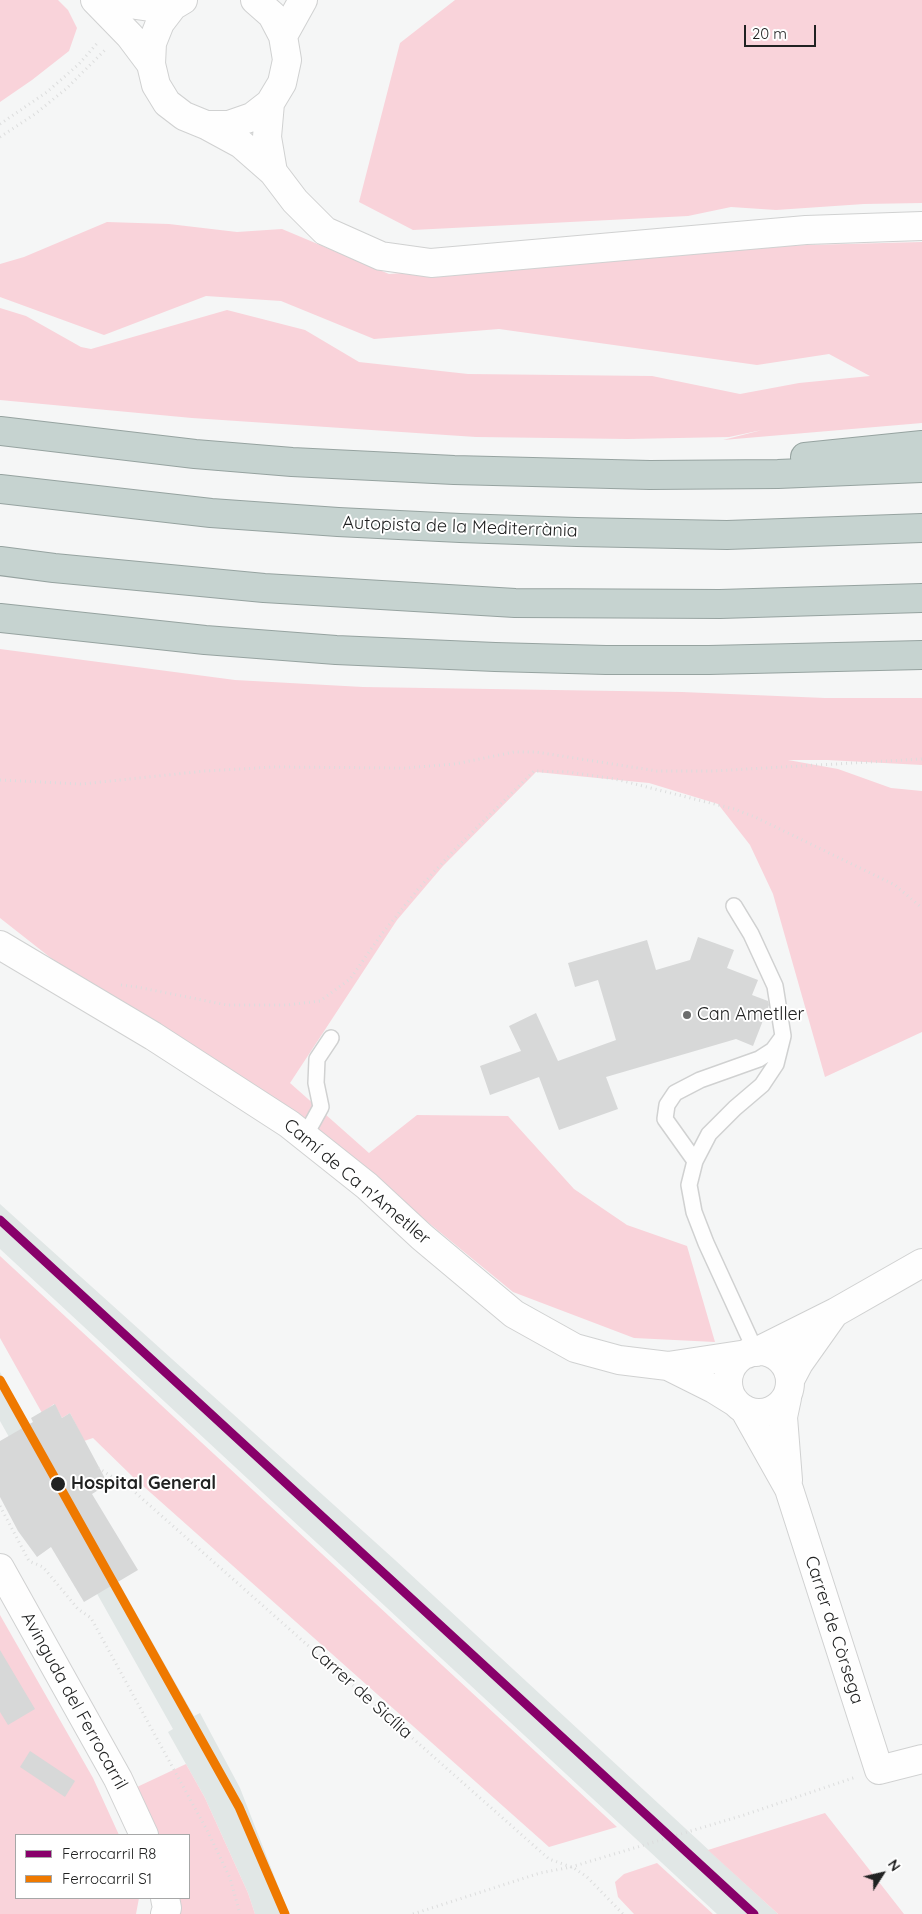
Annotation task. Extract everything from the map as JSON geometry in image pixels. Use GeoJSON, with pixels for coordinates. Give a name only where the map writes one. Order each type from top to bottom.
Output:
{"type":"FeatureCollection","features":[{"type":"Feature","properties":{"kind":"highway"},"geometry":{"type":"LineString","coordinates":[[0,431],[195,454],[292,462],[454,470],[650,475],[778,474],[922,468]]}},
{"type":"Feature","properties":{"kind":"highway"},"geometry":{"type":"LineString","coordinates":[[650,475],[862,450],[922,445]]}},
{"type":"Feature","properties":{"kind":"highway","name":"Autopista de la Mediterrània"},"geometry":{"type":"LineString","coordinates":[[0,489],[211,513],[460,528],[727,535],[922,528]]}},
{"type":"Feature","properties":{"kind":"highway"},"geometry":{"type":"LineString","coordinates":[[0,561],[264,588],[515,603],[720,604],[922,598]]}},
{"type":"Feature","properties":{"kind":"highway"},"geometry":{"type":"LineString","coordinates":[[0,618],[205,640],[356,651],[606,660],[922,655]]}},
{"type":"Feature","properties":{"kind":"highway"},"geometry":{"type":"LineString","coordinates":[[804,658],[922,664]]}},
{"type":"Feature","properties":{"kind":"street"},"geometry":{"type":"LineString","coordinates":[[95,0],[113,34],[140,48],[151,64]]}},
{"type":"Feature","properties":{"kind":"street"},"geometry":{"type":"LineString","coordinates":[[120,0],[136,5],[157,8],[178,3]]}},
{"type":"Feature","properties":{"kind":"street"},"geometry":{"type":"LineString","coordinates":[[206,125],[229,125],[252,118],[270,103],[282,83],[287,60],[284,36],[272,15],[255,0]]}},
{"type":"Feature","properties":{"kind":"street"},"geometry":{"type":"LineString","coordinates":[[284,36],[303,0]]}},
{"type":"Feature","properties":{"kind":"street"},"geometry":{"type":"LineString","coordinates":[[178,3],[160,23],[152,43],[151,64],[156,85],[167,103],[184,116],[206,125],[241,144],[273,172],[295,201],[326,231],[381,256],[431,263],[806,230],[922,226]]}},
{"type":"Feature","properties":{"kind":"street"},"geometry":{"type":"LineString","coordinates":[[270,103],[267,137],[273,172]]}},
{"type":"Feature","properties":{"kind":"street","name":"Camí de Ca n'Ametller"},"geometry":{"type":"LineString","coordinates":[[0,945],[153,1036],[289,1124],[367,1186],[422,1236],[514,1314],[575,1348],[626,1361],[668,1366],[751,1353],[836,1312],[922,1263]]}},
{"type":"Feature","properties":{"kind":"street","name":"Camí de Ca n'Ametller"},"geometry":{"type":"LineString","coordinates":[[788,1389],[799,1363],[836,1312]]}},
{"type":"Feature","properties":{"kind":"street"},"geometry":{"type":"LineString","coordinates":[[751,1353],[770,1354],[783,1362],[788,1371],[788,1389],[780,1405],[772,1411],[753,1413],[739,1406],[731,1394],[729,1375],[739,1359],[751,1353]]}},
{"type":"Feature","properties":{"kind":"street","name":"Camí de Ca n'Ametller"},"geometry":{"type":"LineString","coordinates":[[668,1366],[714,1389],[739,1406]]}},
{"type":"Feature","properties":{"kind":"street","name":"Carrer de Còrsega"},"geometry":{"type":"LineString","coordinates":[[788,1389],[783,1417],[789,1489],[879,1770]]}},
{"type":"Feature","properties":{"kind":"street","name":"Carrer de Còrsega"},"geometry":{"type":"LineString","coordinates":[[739,1406],[789,1489]]}},
{"type":"Feature","properties":{"kind":"street","name":"Avinguda del Ferrocarril"},"geometry":{"type":"LineString","coordinates":[[0,1568],[118,1779],[144,1834]]}},
{"type":"Feature","properties":{"kind":"street"},"geometry":{"type":"LineString","coordinates":[[879,1770],[922,1759]]}},
{"type":"Feature","properties":{"kind":"street"},"geometry":{"type":"LineString","coordinates":[[165,1899],[166,1914]]}},
{"type":"Feature","properties":{"kind":"lane"},"geometry":{"type":"LineString","coordinates":[[734,906],[751,934],[775,986],[783,1036],[776,1064],[762,1085],[709,1134],[695,1161],[689,1185],[694,1212],[751,1353]]}},
{"type":"Feature","properties":{"kind":"lane"},"geometry":{"type":"LineString","coordinates":[[695,1161],[665,1119],[667,1105],[675,1093],[700,1080],[759,1059],[773,1050],[783,1036]]}},
{"type":"Feature","properties":{"kind":"lane"},"geometry":{"type":"LineString","coordinates":[[305,1136],[321,1107],[316,1083],[316,1059],[331,1038]]}},
{"type":"Feature","properties":{"kind":"path"},"geometry":{"type":"LineString","coordinates":[[0,124],[47,92],[113,34]]}},
{"type":"Feature","properties":{"kind":"path"},"geometry":{"type":"LineString","coordinates":[[0,137],[35,114],[67,88],[113,34]]}},
{"type":"Feature","properties":{"kind":"path"},"geometry":{"type":"LineString","coordinates":[[0,780],[82,784],[205,771],[274,767],[406,768],[455,764],[514,752],[536,752],[657,771],[713,771],[922,759]]}},
{"type":"Feature","properties":{"kind":"path"},"geometry":{"type":"LineString","coordinates":[[118,985],[227,1005],[287,1005],[320,1001],[350,979],[381,935],[419,888],[465,839],[534,771],[568,772],[615,779],[734,809],[755,817],[895,885],[922,908]]}},
{"type":"Feature","properties":{"kind":"path","name":"Carrer de Sicília"},"geometry":{"type":"LineString","coordinates":[[98,1468],[129,1487],[548,1859],[571,1867],[587,1877],[623,1914]]}},
{"type":"Feature","properties":{"kind":"path"},"geometry":{"type":"LineString","coordinates":[[0,1506],[29,1561],[43,1567],[78,1609],[91,1618],[208,1832],[230,1878],[240,1914]]}},
{"type":"Feature","properties":{"kind":"path"},"geometry":{"type":"LineString","coordinates":[[413,1914],[540,1873],[571,1867],[744,1815],[879,1770]]}},
{"type":"Feature","properties":{"kind":"shaded area"},"geometry":{"type":"Polygon","coordinates":[[[0,0],[58,0],[68,10],[77,28],[69,51],[0,102],[0,0]]]}},
{"type":"Feature","properties":{"kind":"shaded area"},"geometry":{"type":"Polygon","coordinates":[[[455,0],[922,0],[922,203],[864,204],[776,210],[731,207],[688,216],[413,230],[359,202],[400,43],[455,0]]]}},
{"type":"Feature","properties":{"kind":"shaded area"},"geometry":{"type":"Polygon","coordinates":[[[107,222],[169,224],[237,232],[282,229],[389,274],[769,246],[922,242],[922,423],[723,440],[762,430],[729,437],[628,439],[476,437],[192,418],[0,400],[0,308],[26,316],[81,347],[91,349],[227,310],[305,330],[359,362],[468,374],[652,376],[740,394],[799,383],[870,376],[829,354],[757,365],[499,329],[374,339],[281,301],[206,296],[104,335],[0,297],[0,264],[24,257],[107,222]]]}},
{"type":"Feature","properties":{"kind":"shaded area"},"geometry":{"type":"Polygon","coordinates":[[[0,649],[235,680],[363,687],[682,692],[825,698],[922,698],[922,765],[788,760],[838,769],[891,788],[922,791],[922,1032],[825,1077],[773,894],[750,845],[718,804],[649,783],[536,772],[443,866],[397,920],[290,1083],[369,1153],[417,1115],[508,1116],[574,1189],[627,1225],[687,1246],[715,1342],[634,1338],[513,1292],[291,1110],[187,1042],[70,973],[0,918],[0,649]]]}},
{"type":"Feature","properties":{"kind":"shaded area"},"geometry":{"type":"Polygon","coordinates":[[[0,1204],[395,1560],[778,1914],[717,1914],[0,1249],[0,1204]]]}},
{"type":"Feature","properties":{"kind":"shaded area"},"geometry":{"type":"Polygon","coordinates":[[[0,1256],[617,1827],[549,1847],[133,1477],[93,1438],[84,1441],[70,1413],[62,1418],[54,1404],[42,1413],[0,1338],[0,1256]]]}},
{"type":"Feature","properties":{"kind":"shaded area"},"geometry":{"type":"Polygon","coordinates":[[[0,1372],[194,1716],[200,1713],[240,1788],[289,1914],[255,1914],[248,1893],[205,1798],[168,1732],[173,1729],[0,1421],[0,1372]]]}},
{"type":"Feature","properties":{"kind":"shaded area"},"geometry":{"type":"Polygon","coordinates":[[[0,1615],[93,1778],[119,1834],[15,1834],[15,1899],[139,1899],[136,1914],[0,1914],[0,1615]]]}},
{"type":"Feature","properties":{"kind":"shaded area"},"geometry":{"type":"Polygon","coordinates":[[[186,1764],[205,1798],[248,1893],[255,1914],[179,1914],[177,1899],[190,1899],[190,1834],[158,1834],[137,1787],[186,1764]]]}},
{"type":"Feature","properties":{"kind":"shaded area"},"geometry":{"type":"Polygon","coordinates":[[[825,1813],[904,1914],[778,1914],[708,1850],[825,1813]]]}},
{"type":"Feature","properties":{"kind":"shaded area"},"geometry":{"type":"Polygon","coordinates":[[[657,1863],[713,1914],[634,1914],[618,1897],[615,1882],[624,1874],[657,1863]]]}},
{"type":"Feature","properties":{"kind":"building"},"geometry":{"type":"Polygon","coordinates":[[[698,937],[734,950],[727,968],[758,980],[752,995],[768,1001],[769,1005],[753,1046],[736,1039],[606,1077],[618,1109],[559,1130],[539,1077],[490,1095],[480,1066],[521,1051],[509,1026],[536,1013],[558,1061],[616,1040],[598,980],[575,987],[568,963],[647,940],[656,970],[690,960],[698,937]]]}},
{"type":"Feature","properties":{"kind":"building"},"geometry":{"type":"Polygon","coordinates":[[[55,1404],[62,1418],[70,1413],[108,1484],[92,1494],[138,1570],[84,1602],[51,1547],[37,1557],[18,1531],[0,1497],[0,1441],[33,1422],[31,1418],[55,1404]]]}},
{"type":"Feature","properties":{"kind":"building"},"geometry":{"type":"Polygon","coordinates":[[[0,1650],[35,1709],[8,1725],[0,1712],[0,1650]]]}},
{"type":"Feature","properties":{"kind":"building"},"geometry":{"type":"Polygon","coordinates":[[[30,1751],[75,1781],[65,1797],[20,1767],[30,1751]]]}},
{"type":"Feature","properties":{"kind":"rail line","name":"R8"},"geometry":{"type":"LineString","coordinates":[[0,1220],[754,1914]]}},
{"type":"Feature","properties":{"kind":"rail line","name":"S1"},"geometry":{"type":"LineString","coordinates":[[0,1380],[239,1807],[285,1914]]}},
{"type":"Feature","properties":{"kind":"place","name":"Can Ametller"},"geometry":{"type":"Point","coordinates":[687,1015]}},
{"type":"Feature","properties":{"kind":"place","name":"Hospital General"},"geometry":{"type":"Point","coordinates":[58,1484]}}]}
